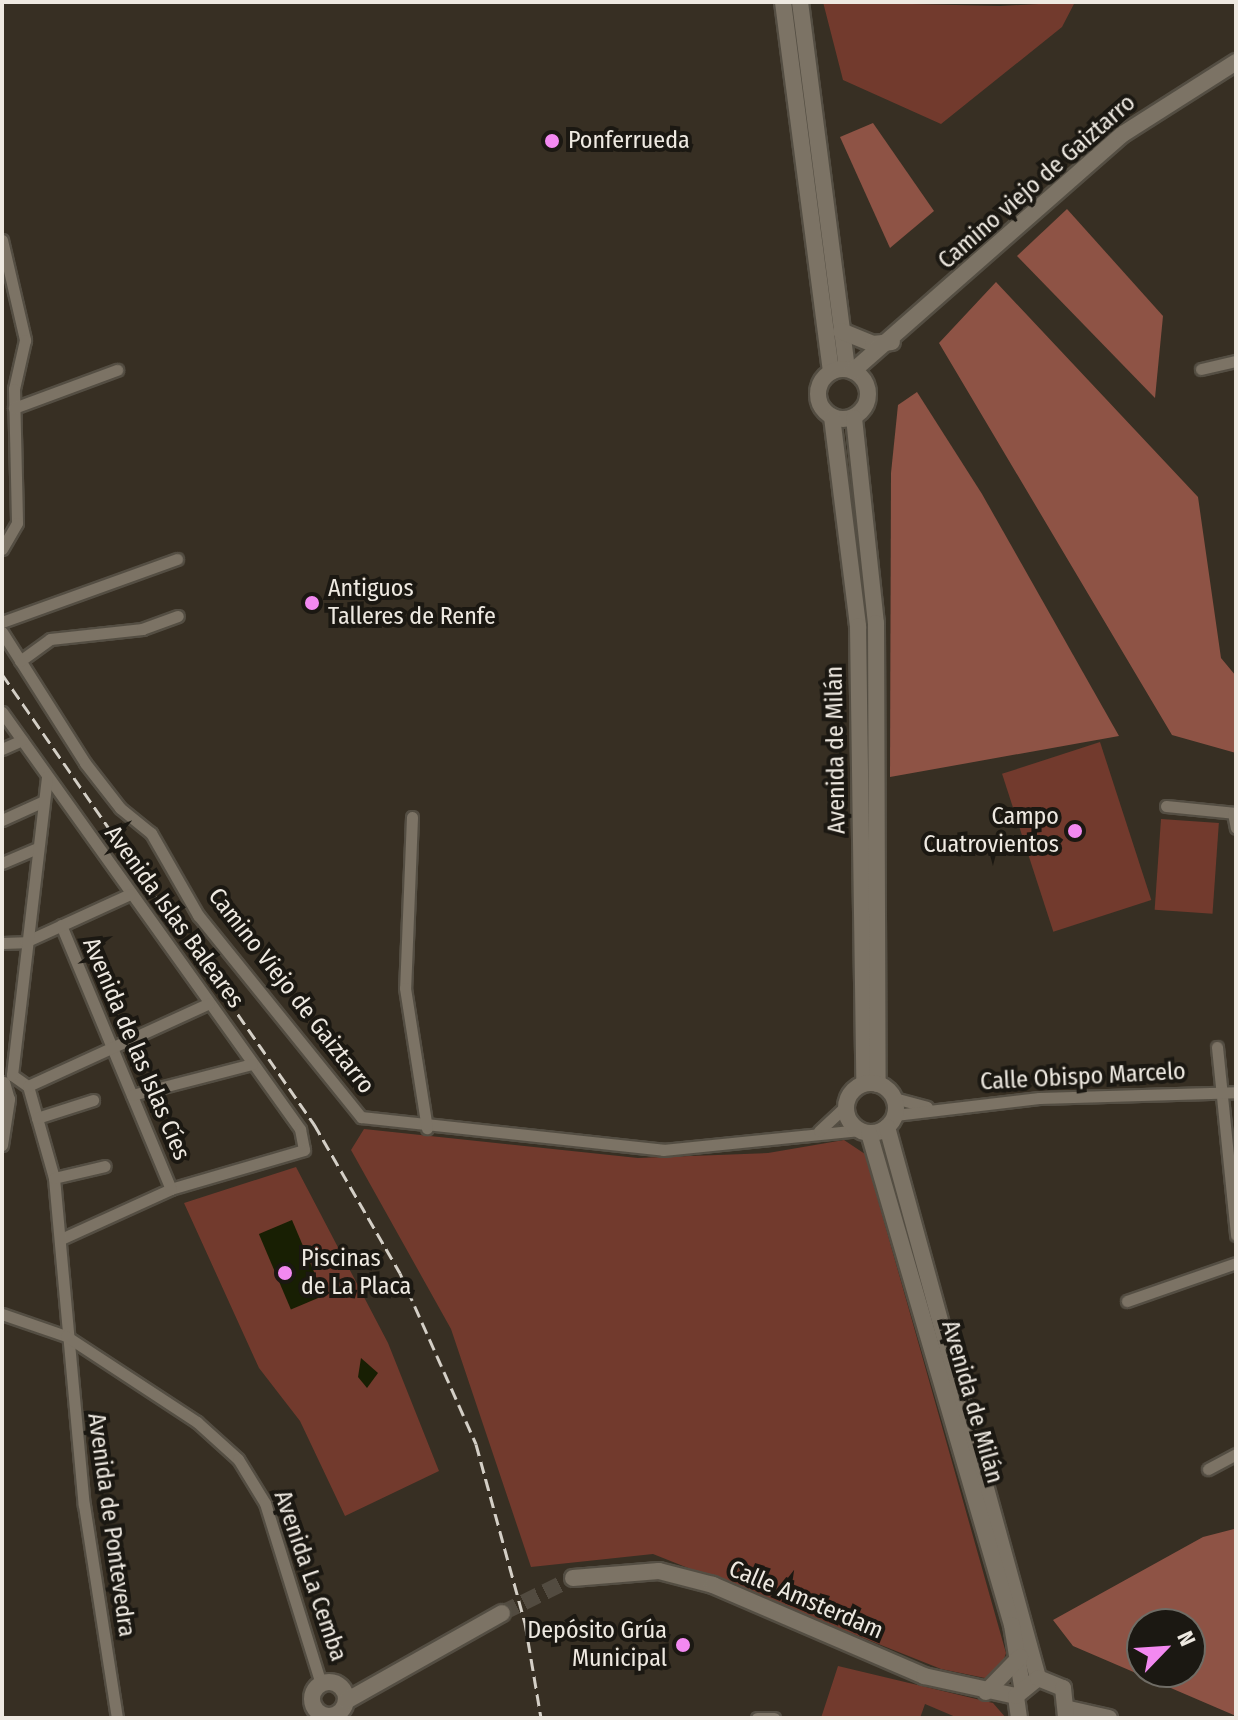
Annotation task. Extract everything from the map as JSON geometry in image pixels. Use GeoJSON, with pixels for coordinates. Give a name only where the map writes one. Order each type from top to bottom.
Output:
{"type":"FeatureCollection","features":[{"type":"Feature","properties":{"kind":"street"},"geometry":{"type":"LineString","coordinates":[[783,2],[849,373]]}},
{"type":"Feature","properties":{"kind":"street"},"geometry":{"type":"LineString","coordinates":[[800,2],[841,331],[849,373],[865,407],[854,418],[832,417]]}},
{"type":"Feature","properties":{"kind":"street","name":"Camino viejo de Gaiztarro"},"geometry":{"type":"LineString","coordinates":[[849,373],[886,347],[1123,134],[1236,62]]}},
{"type":"Feature","properties":{"kind":"street"},"geometry":{"type":"LineString","coordinates":[[2,240],[25,340],[14,408],[17,523],[2,549]]}},
{"type":"Feature","properties":{"kind":"street"},"geometry":{"type":"LineString","coordinates":[[841,331],[886,347]]}},
{"type":"Feature","properties":{"kind":"street"},"geometry":{"type":"LineString","coordinates":[[1201,369],[1236,361]]}},
{"type":"Feature","properties":{"kind":"street"},"geometry":{"type":"LineString","coordinates":[[14,408],[117,370]]}},
{"type":"Feature","properties":{"kind":"street","name":"Avenida de Milán"},"geometry":{"type":"LineString","coordinates":[[849,373],[818,392],[832,417],[858,626],[871,1084]]}},
{"type":"Feature","properties":{"kind":"street","name":"Avenida de Milán"},"geometry":{"type":"LineString","coordinates":[[854,418],[876,623],[871,1084]]}},
{"type":"Feature","properties":{"kind":"street"},"geometry":{"type":"LineString","coordinates":[[2,631],[177,559]]}},
{"type":"Feature","properties":{"kind":"street"},"geometry":{"type":"LineString","coordinates":[[20,661],[50,639],[142,629],[178,616]]}},
{"type":"Feature","properties":{"kind":"street","name":"Camino Viejo de Gaiztarro"},"geometry":{"type":"LineString","coordinates":[[2,631],[85,763],[120,808],[151,833],[198,915],[328,1083],[361,1117],[427,1128],[663,1150],[819,1132],[864,1132]]}},
{"type":"Feature","properties":{"kind":"street","name":"Avenida Islas Baleares"},"geometry":{"type":"LineString","coordinates":[[2,712],[300,1129],[304,1150],[171,1189]]}},
{"type":"Feature","properties":{"kind":"street"},"geometry":{"type":"LineString","coordinates":[[2,749],[22,740]]}},
{"type":"Feature","properties":{"kind":"street"},"geometry":{"type":"LineString","coordinates":[[2,1145],[9,1099],[6,1080],[47,776]]}},
{"type":"Feature","properties":{"kind":"street"},"geometry":{"type":"LineString","coordinates":[[2,820],[44,801]]}},
{"type":"Feature","properties":{"kind":"street"},"geometry":{"type":"LineString","coordinates":[[1166,806],[1234,813],[1236,828]]}},
{"type":"Feature","properties":{"kind":"street"},"geometry":{"type":"LineString","coordinates":[[412,817],[405,988],[427,1128]]}},
{"type":"Feature","properties":{"kind":"street"},"geometry":{"type":"LineString","coordinates":[[2,863],[38,848]]}},
{"type":"Feature","properties":{"kind":"street"},"geometry":{"type":"LineString","coordinates":[[2,943],[25,942],[130,894]]}},
{"type":"Feature","properties":{"kind":"street","name":"Avenida de las Islas Cíes"},"geometry":{"type":"LineString","coordinates":[[61,925],[171,1189]]}},
{"type":"Feature","properties":{"kind":"street"},"geometry":{"type":"LineString","coordinates":[[9,1099],[209,1003]]}},
{"type":"Feature","properties":{"kind":"street"},"geometry":{"type":"LineString","coordinates":[[1217,1047],[1219,1092],[1236,1235]]}},
{"type":"Feature","properties":{"kind":"street"},"geometry":{"type":"LineString","coordinates":[[132,1095],[252,1064]]}},
{"type":"Feature","properties":{"kind":"street"},"geometry":{"type":"LineString","coordinates":[[6,1080],[27,1090]]}},
{"type":"Feature","properties":{"kind":"street"},"geometry":{"type":"LineString","coordinates":[[819,1132],[871,1084],[892,1113],[864,1132]]}},
{"type":"Feature","properties":{"kind":"street","name":"Avenida de Pontevedra"},"geometry":{"type":"LineString","coordinates":[[27,1090],[54,1178],[63,1238],[66,1336],[117,1718]]}},
{"type":"Feature","properties":{"kind":"street","name":"Calle Obispo Marcelo"},"geometry":{"type":"LineString","coordinates":[[892,1113],[932,1108],[1236,1092]]}},
{"type":"Feature","properties":{"kind":"street"},"geometry":{"type":"LineString","coordinates":[[37,1118],[93,1100]]}},
{"type":"Feature","properties":{"kind":"street","name":"Avenida de Milán"},"geometry":{"type":"LineString","coordinates":[[846,1106],[864,1132],[1020,1657],[1019,1718]]}},
{"type":"Feature","properties":{"kind":"street","name":"Avenida de Milán"},"geometry":{"type":"LineString","coordinates":[[892,1113],[1038,1678]]}},
{"type":"Feature","properties":{"kind":"street"},"geometry":{"type":"LineString","coordinates":[[54,1178],[105,1166]]}},
{"type":"Feature","properties":{"kind":"street"},"geometry":{"type":"LineString","coordinates":[[63,1238],[171,1189]]}},
{"type":"Feature","properties":{"kind":"street"},"geometry":{"type":"LineString","coordinates":[[1127,1301],[1236,1263]]}},
{"type":"Feature","properties":{"kind":"street","name":"Avenida La Cemba"},"geometry":{"type":"LineString","coordinates":[[2,1314],[66,1336],[197,1422],[238,1459],[265,1503],[335,1690]]}},
{"type":"Feature","properties":{"kind":"street"},"geometry":{"type":"LineString","coordinates":[[1208,1469],[1236,1454]]}},
{"type":"Feature","properties":{"kind":"street","name":"Calle Amsterdam"},"geometry":{"type":"LineString","coordinates":[[573,1578],[659,1571],[713,1585],[924,1676],[986,1692],[1019,1691]]}},
{"type":"Feature","properties":{"kind":"street"},"geometry":{"type":"LineString","coordinates":[[335,1690],[335,1717],[316,1709],[313,1694],[335,1690],[360,1686],[502,1613]]}},
{"type":"Feature","properties":{"kind":"street"},"geometry":{"type":"LineString","coordinates":[[986,1692],[1020,1657]]}},
{"type":"Feature","properties":{"kind":"street"},"geometry":{"type":"LineString","coordinates":[[1019,1691],[1038,1678],[1063,1688],[1067,1714],[1109,1718]]}},
{"type":"Feature","properties":{"kind":"street"},"geometry":{"type":"LineString","coordinates":[[757,1718],[774,1718]]}},
{"type":"Feature","properties":{"kind":"shaded area"},"geometry":{"type":"Polygon","coordinates":[[[823,2],[1000,6],[1075,2],[1062,27],[941,124],[843,80],[823,2]]]}},
{"type":"Feature","properties":{"kind":"shaded area"},"geometry":{"type":"Polygon","coordinates":[[[873,123],[934,211],[890,248],[840,137],[873,123]]]}},
{"type":"Feature","properties":{"kind":"shaded area"},"geometry":{"type":"Polygon","coordinates":[[[1067,209],[1163,316],[1155,398],[1017,256],[1067,209]]]}},
{"type":"Feature","properties":{"kind":"shaded area"},"geometry":{"type":"Polygon","coordinates":[[[996,282],[1198,497],[1221,658],[1236,676],[1236,753],[1172,735],[939,343],[996,282]]]}},
{"type":"Feature","properties":{"kind":"shaded area"},"geometry":{"type":"Polygon","coordinates":[[[917,392],[982,494],[1119,736],[890,777],[891,473],[898,405],[917,392]]]}},
{"type":"Feature","properties":{"kind":"shaded area","name":"Campo Cuatrovientos"},"geometry":{"type":"Polygon","coordinates":[[[1100,742],[1151,900],[1053,932],[1002,774],[1100,742]]]}},
{"type":"Feature","properties":{"kind":"shaded area"},"geometry":{"type":"Polygon","coordinates":[[[1161,819],[1219,823],[1213,914],[1155,910],[1161,819]]]}},
{"type":"Feature","properties":{"kind":"shaded area"},"geometry":{"type":"Polygon","coordinates":[[[364,1129],[638,1158],[768,1153],[844,1140],[865,1154],[1006,1653],[1001,1669],[985,1678],[941,1669],[653,1554],[531,1567],[451,1329],[351,1150],[364,1129]]]}},
{"type":"Feature","properties":{"kind":"shaded area","name":"Piscinas de La Placa"},"geometry":{"type":"Polygon","coordinates":[[[296,1167],[388,1343],[439,1471],[345,1516],[300,1421],[259,1368],[184,1203],[296,1167]]]}},
{"type":"Feature","properties":{"kind":"shaded area"},"geometry":{"type":"Polygon","coordinates":[[[292,1220],[324,1295],[291,1310],[259,1234],[292,1220]]]}},
{"type":"Feature","properties":{"kind":"shaded area"},"geometry":{"type":"Polygon","coordinates":[[[361,1358],[378,1373],[367,1388],[358,1377],[361,1358]]]}},
{"type":"Feature","properties":{"kind":"shaded area"},"geometry":{"type":"Polygon","coordinates":[[[1234,1529],[1236,1716],[1171,1688],[1206,1688],[1206,1608],[1126,1608],[1126,1669],[1073,1646],[1053,1620],[1203,1537],[1234,1529]]]}},
{"type":"Feature","properties":{"kind":"shaded area"},"geometry":{"type":"Polygon","coordinates":[[[838,1666],[993,1703],[1006,1718],[958,1718],[925,1704],[920,1718],[821,1718],[838,1666]]]}},
{"type":"Feature","properties":{"kind":"tunnel"},"geometry":{"type":"LineString","coordinates":[[502,1613],[573,1578]]}},
{"type":"Feature","properties":{"kind":"railway"},"geometry":{"type":"LineString","coordinates":[[2,674],[314,1124],[400,1273],[476,1444],[525,1623],[541,1718]]}},
{"type":"Feature","properties":{"kind":"place","name":"Ponferrueda"},"geometry":{"type":"Point","coordinates":[552,141]}},
{"type":"Feature","properties":{"kind":"place","name":"Antiguos Talleres de Renfe"},"geometry":{"type":"Point","coordinates":[312,603]}},
{"type":"Feature","properties":{"kind":"place","name":"Campo Cuatrovientos"},"geometry":{"type":"Point","coordinates":[1075,831]}},
{"type":"Feature","properties":{"kind":"place","name":"Piscinas de La Placa"},"geometry":{"type":"Point","coordinates":[285,1273]}},
{"type":"Feature","properties":{"kind":"place","name":"Depósito Grúa Municipal"},"geometry":{"type":"Point","coordinates":[683,1645]}}]}
